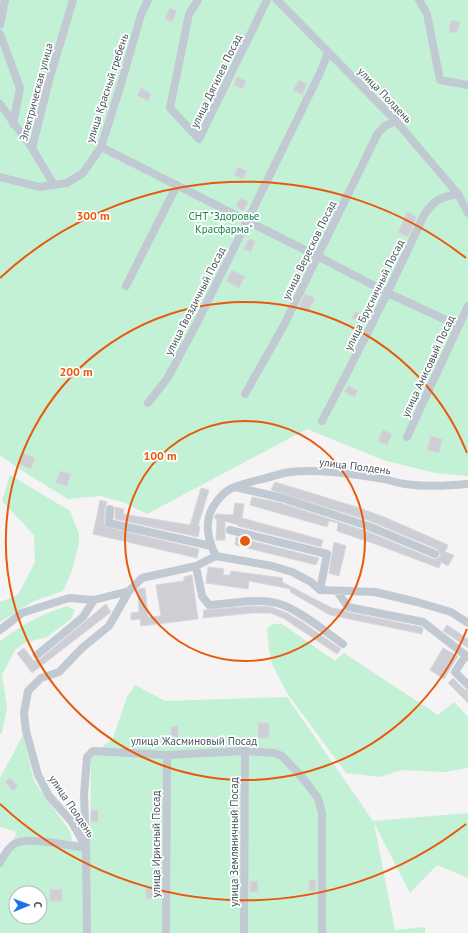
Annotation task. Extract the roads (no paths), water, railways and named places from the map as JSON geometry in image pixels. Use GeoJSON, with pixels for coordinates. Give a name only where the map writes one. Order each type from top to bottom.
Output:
{"type":"FeatureCollection","features":[{"type":"Feature","properties":{"kind":"street"},"geometry":{"type":"LineString","coordinates":[[0,25],[5,0]]}},
{"type":"Feature","properties":{"kind":"street","name":"Электрическая улица"},"geometry":{"type":"LineString","coordinates":[[54,185],[32,148],[50,78],[73,0]]}},
{"type":"Feature","properties":{"kind":"street","name":"улица Красный гребень"},"geometry":{"type":"LineString","coordinates":[[0,177],[39,187],[66,183],[83,173],[101,147],[122,84],[141,15],[148,0]]}},
{"type":"Feature","properties":{"kind":"street","name":"улица Дягилев Посад"},"geometry":{"type":"LineString","coordinates":[[198,0],[188,14],[170,108],[200,139],[267,0]]}},
{"type":"Feature","properties":{"kind":"street","name":"улица Полдень"},"geometry":{"type":"LineString","coordinates":[[277,0],[396,121],[458,194],[468,213]]}},
{"type":"Feature","properties":{"kind":"street"},"geometry":{"type":"LineString","coordinates":[[419,0],[427,14],[440,80],[468,85]]}},
{"type":"Feature","properties":{"kind":"street"},"geometry":{"type":"LineString","coordinates":[[0,34],[20,88],[13,124]]}},
{"type":"Feature","properties":{"kind":"street","name":"улица Гвоздичный Посад"},"geometry":{"type":"LineString","coordinates":[[148,403],[167,379],[199,319],[320,73],[328,53]]}},
{"type":"Feature","properties":{"kind":"street"},"geometry":{"type":"LineString","coordinates":[[0,104],[13,124],[32,148]]}},
{"type":"Feature","properties":{"kind":"street","name":"улица Вересков Посад"},"geometry":{"type":"LineString","coordinates":[[245,394],[284,326],[319,257],[378,133],[385,126],[396,121]]}},
{"type":"Feature","properties":{"kind":"street"},"geometry":{"type":"LineString","coordinates":[[101,147],[388,293],[459,326]]}},
{"type":"Feature","properties":{"kind":"street"},"geometry":{"type":"LineString","coordinates":[[126,286],[177,185]]}},
{"type":"Feature","properties":{"kind":"street","name":"улица Брусничный Посад"},"geometry":{"type":"LineString","coordinates":[[322,421],[388,293],[424,215],[432,203],[441,198],[458,194]]}},
{"type":"Feature","properties":{"kind":"street","name":"улица Анисовый Посад"},"geometry":{"type":"LineString","coordinates":[[407,437],[468,306]]}},
{"type":"Feature","properties":{"kind":"street","name":"улица Полдень"},"geometry":{"type":"LineString","coordinates":[[86,848],[71,821],[49,796],[38,776],[26,731],[24,713],[28,691],[41,678],[59,672],[82,648],[109,626],[129,590],[142,578],[196,566],[216,556],[211,546],[208,524],[210,512],[220,496],[234,486],[289,472],[338,473],[383,479],[405,484],[444,486],[468,484]]}},
{"type":"Feature","properties":{"kind":"street"},"geometry":{"type":"LineString","coordinates":[[234,486],[282,498],[368,526],[435,554]]}},
{"type":"Feature","properties":{"kind":"street"},"geometry":{"type":"LineString","coordinates":[[110,508],[109,522],[211,546]]}},
{"type":"Feature","properties":{"kind":"street"},"geometry":{"type":"LineString","coordinates":[[230,530],[327,554],[320,590]]}},
{"type":"Feature","properties":{"kind":"street"},"geometry":{"type":"LineString","coordinates":[[216,556],[272,566],[292,572],[311,582],[320,590],[375,592],[417,602],[451,612],[468,623]]}},
{"type":"Feature","properties":{"kind":"street"},"geometry":{"type":"LineString","coordinates":[[196,566],[202,596],[209,606],[260,601],[281,604],[295,611],[343,644]]}},
{"type":"Feature","properties":{"kind":"street"},"geometry":{"type":"LineString","coordinates":[[0,630],[22,613],[69,598],[94,600],[129,590]]}},
{"type":"Feature","properties":{"kind":"street"},"geometry":{"type":"LineString","coordinates":[[337,591],[348,607],[423,622],[467,656],[455,672],[468,686]]}},
{"type":"Feature","properties":{"kind":"street"},"geometry":{"type":"LineString","coordinates":[[37,655],[83,617],[94,600]]}},
{"type":"Feature","properties":{"kind":"street","name":"улица Жасминовый Посад"},"geometry":{"type":"LineString","coordinates":[[86,848],[84,796],[87,757],[93,751],[167,755],[245,751],[274,753],[282,756],[301,776],[318,798],[322,813],[322,933]]}},
{"type":"Feature","properties":{"kind":"street","name":"улица Земляничный Посад"},"geometry":{"type":"LineString","coordinates":[[244,933],[245,751]]}},
{"type":"Feature","properties":{"kind":"street","name":"улица Ирисный Посад"},"geometry":{"type":"LineString","coordinates":[[166,933],[167,755]]}},
{"type":"Feature","properties":{"kind":"street","name":"улица Полдень"},"geometry":{"type":"LineString","coordinates":[[0,862],[13,844],[32,840],[86,848]]}},
{"type":"Feature","properties":{"kind":"street"},"geometry":{"type":"LineString","coordinates":[[86,848],[87,933]]}},
{"type":"Feature","properties":{"kind":"park label","name":"СНТ \"Здоровье Красфарма\""},"geometry":{"type":"Point","coordinates":[224,222]}}]}
